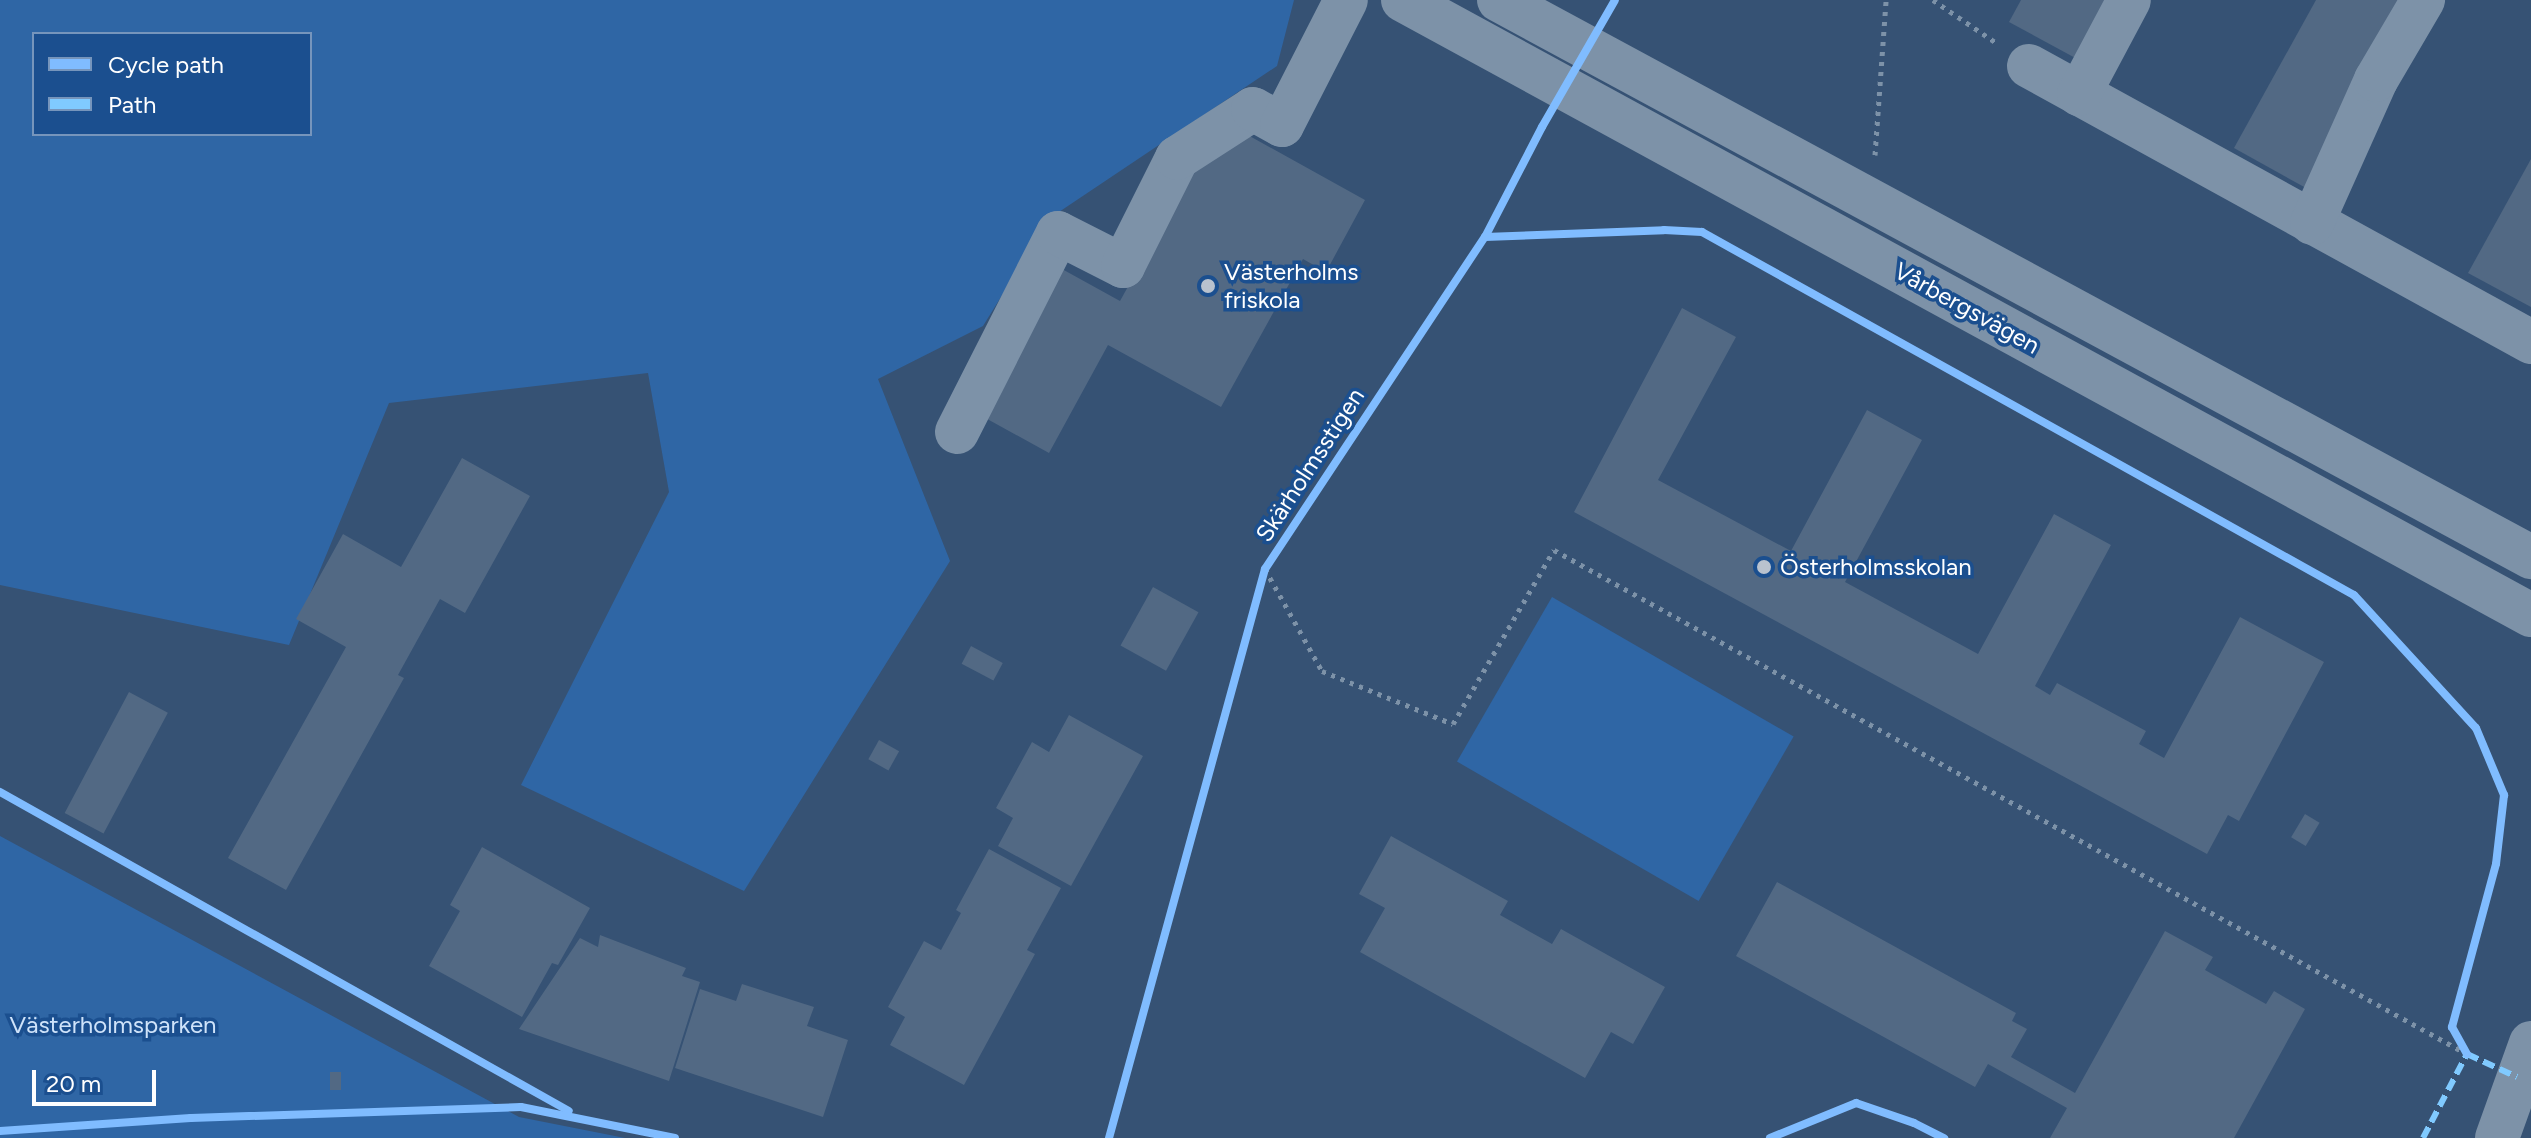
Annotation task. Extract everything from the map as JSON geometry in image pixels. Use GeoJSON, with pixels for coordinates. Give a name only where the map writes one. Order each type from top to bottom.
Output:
{"type":"FeatureCollection","features":[{"type":"Feature","properties":{"kind":"street"},"geometry":{"type":"LineString","coordinates":[[957,432],[1058,233],[1123,266],[1177,158],[1253,109],[1282,125],[1346,0]]}},
{"type":"Feature","properties":{"kind":"street","name":"Vårbergsvägen"},"geometry":{"type":"LineString","coordinates":[[1403,0],[2531,615]]}},
{"type":"Feature","properties":{"kind":"street","name":"Vårbergsvägen"},"geometry":{"type":"LineString","coordinates":[[1499,0],[2531,557]]}},
{"type":"Feature","properties":{"kind":"street"},"geometry":{"type":"LineString","coordinates":[[2079,94],[2129,0]]}},
{"type":"Feature","properties":{"kind":"street"},"geometry":{"type":"LineString","coordinates":[[2312,223],[2376,80],[2423,0]]}},
{"type":"Feature","properties":{"kind":"street"},"geometry":{"type":"LineString","coordinates":[[2029,66],[2531,342]]}},
{"type":"Feature","properties":{"kind":"street"},"geometry":{"type":"LineString","coordinates":[[2497,1138],[2531,1043]]}},
{"type":"Feature","properties":{"kind":"path"},"geometry":{"type":"LineString","coordinates":[[1872,203],[1886,0]]}},
{"type":"Feature","properties":{"kind":"path"},"geometry":{"type":"LineString","coordinates":[[1933,0],[2029,66]]}},
{"type":"Feature","properties":{"kind":"path"},"geometry":{"type":"LineString","coordinates":[[1265,569],[1322,671],[1453,724],[1554,550],[2467,1054]]}},
{"type":"Feature","properties":{"kind":"path"},"geometry":{"type":"LineString","coordinates":[[2459,1040],[2467,1054]]}},
{"type":"Feature","properties":{"kind":"green space"},"geometry":{"type":"Polygon","coordinates":[[[0,0],[1294,0],[1277,66],[1050,218],[983,326],[878,379],[950,561],[744,891],[521,785],[669,492],[648,373],[389,403],[289,645],[0,585],[0,0]]]}},
{"type":"Feature","properties":{"kind":"green space"},"geometry":{"type":"Polygon","coordinates":[[[1552,597],[1794,736],[1699,901],[1457,762],[1552,597]]]}},
{"type":"Feature","properties":{"kind":"green space","name":"Västerholmsparken"},"geometry":{"type":"Polygon","coordinates":[[[0,836],[519,1117],[625,1138],[0,1138],[0,836]]]}},
{"type":"Feature","properties":{"kind":"building"},"geometry":{"type":"Polygon","coordinates":[[[2021,0],[2112,0],[2079,60],[2009,22],[2021,0]]]}},
{"type":"Feature","properties":{"kind":"building"},"geometry":{"type":"Polygon","coordinates":[[[2316,0],[2411,0],[2306,188],[2234,148],[2316,0]]]}},
{"type":"Feature","properties":{"kind":"building","name":"Västerholms friskola"},"geometry":{"type":"Polygon","coordinates":[[[1246,134],[1365,200],[1326,272],[1303,259],[1221,407],[1108,345],[1049,453],[980,415],[1062,269],[1120,301],[1198,160],[1246,134]]]}},
{"type":"Feature","properties":{"kind":"building"},"geometry":{"type":"Polygon","coordinates":[[[2531,159],[2531,307],[2468,273],[2531,159]]]}},
{"type":"Feature","properties":{"kind":"building","name":"Österholmsskolan"},"geometry":{"type":"Polygon","coordinates":[[[1682,308],[1736,337],[1658,480],[1791,551],[1867,410],[1922,440],[1845,582],[1978,654],[2054,514],[2111,545],[2035,686],[2050,695],[2057,683],[2146,731],[2139,744],[2164,758],[2240,617],[2324,662],[2239,821],[2228,815],[2207,854],[1574,512],[1682,308]]]}},
{"type":"Feature","properties":{"kind":"building"},"geometry":{"type":"Polygon","coordinates":[[[462,458],[530,496],[465,613],[440,599],[398,675],[404,678],[286,890],[228,858],[346,647],[296,619],[343,534],[401,567],[462,458]]]}},
{"type":"Feature","properties":{"kind":"building"},"geometry":{"type":"Polygon","coordinates":[[[1153,587],[1198,612],[1166,671],[1121,646],[1153,587]]]}},
{"type":"Feature","properties":{"kind":"building"},"geometry":{"type":"Polygon","coordinates":[[[971,646],[1003,663],[993,681],[962,664],[971,646]]]}},
{"type":"Feature","properties":{"kind":"building"},"geometry":{"type":"Polygon","coordinates":[[[129,692],[168,713],[104,834],[65,813],[129,692]]]}},
{"type":"Feature","properties":{"kind":"building"},"geometry":{"type":"Polygon","coordinates":[[[1069,715],[1143,756],[1071,886],[998,846],[1013,818],[996,808],[1032,742],[1049,752],[1069,715]]]}},
{"type":"Feature","properties":{"kind":"building"},"geometry":{"type":"Polygon","coordinates":[[[879,740],[899,751],[888,770],[868,759],[879,740]]]}},
{"type":"Feature","properties":{"kind":"building"},"geometry":{"type":"Polygon","coordinates":[[[2305,814],[2320,823],[2306,846],[2291,837],[2305,814]]]}},
{"type":"Feature","properties":{"kind":"building"},"geometry":{"type":"Polygon","coordinates":[[[1391,836],[1508,901],[1500,915],[1552,944],[1561,929],[1665,987],[1633,1044],[1611,1032],[1585,1078],[1360,952],[1385,908],[1359,894],[1391,836]]]}},
{"type":"Feature","properties":{"kind":"building"},"geometry":{"type":"Polygon","coordinates":[[[482,847],[590,908],[558,965],[552,963],[522,1017],[429,966],[460,911],[450,905],[482,847]]]}},
{"type":"Feature","properties":{"kind":"building"},"geometry":{"type":"Polygon","coordinates":[[[989,849],[1061,888],[1027,950],[1035,954],[964,1085],[890,1045],[905,1017],[888,1007],[924,941],[941,950],[961,913],[956,910],[989,849]]]}},
{"type":"Feature","properties":{"kind":"building"},"geometry":{"type":"Polygon","coordinates":[[[1777,882],[2016,1013],[2012,1021],[2027,1029],[2011,1057],[2075,1093],[2165,931],[2213,957],[2205,970],[2266,1004],[2274,991],[2305,1009],[2234,1138],[2050,1138],[2067,1108],[1988,1064],[1975,1087],[1736,956],[1777,882]]]}},
{"type":"Feature","properties":{"kind":"building"},"geometry":{"type":"Polygon","coordinates":[[[600,935],[686,968],[682,976],[700,982],[669,1081],[519,1029],[580,938],[598,947],[600,935]]]}},
{"type":"Feature","properties":{"kind":"building"},"geometry":{"type":"Polygon","coordinates":[[[742,984],[814,1007],[807,1026],[848,1040],[823,1117],[675,1068],[700,989],[736,1001],[742,984]]]}},
{"type":"Feature","properties":{"kind":"building"},"geometry":{"type":"Polygon","coordinates":[[[330,1072],[341,1072],[341,1090],[330,1090],[330,1072]]]}},
{"type":"Feature","properties":{"kind":"marked path"},"geometry":{"type":"LineString","coordinates":[[2423,1138],[2467,1054],[2517,1077]]}},
{"type":"Feature","properties":{"kind":"cycle path","name":"Skärholmsstigen"},"geometry":{"type":"LineString","coordinates":[[1109,1138],[1265,569],[1485,237],[1542,127],[1615,0]]}},
{"type":"Feature","properties":{"kind":"cycle path"},"geometry":{"type":"LineString","coordinates":[[1485,237],[1664,230],[1702,232],[2354,595],[2476,728],[2504,795],[2496,864],[2452,1027],[2467,1054]]}},
{"type":"Feature","properties":{"kind":"cycle path"},"geometry":{"type":"LineString","coordinates":[[0,792],[569,1111]]}},
{"type":"Feature","properties":{"kind":"cycle path"},"geometry":{"type":"LineString","coordinates":[[1770,1138],[1856,1103],[1914,1123],[1944,1138]]}},
{"type":"Feature","properties":{"kind":"cycle path"},"geometry":{"type":"LineString","coordinates":[[0,1131],[191,1118],[521,1107],[675,1138]]}},
{"type":"Feature","properties":{"kind":"place","name":"Västerholms friskola"},"geometry":{"type":"Point","coordinates":[1208,286]}},
{"type":"Feature","properties":{"kind":"place","name":"Österholmsskolan"},"geometry":{"type":"Point","coordinates":[1764,567]}}]}
